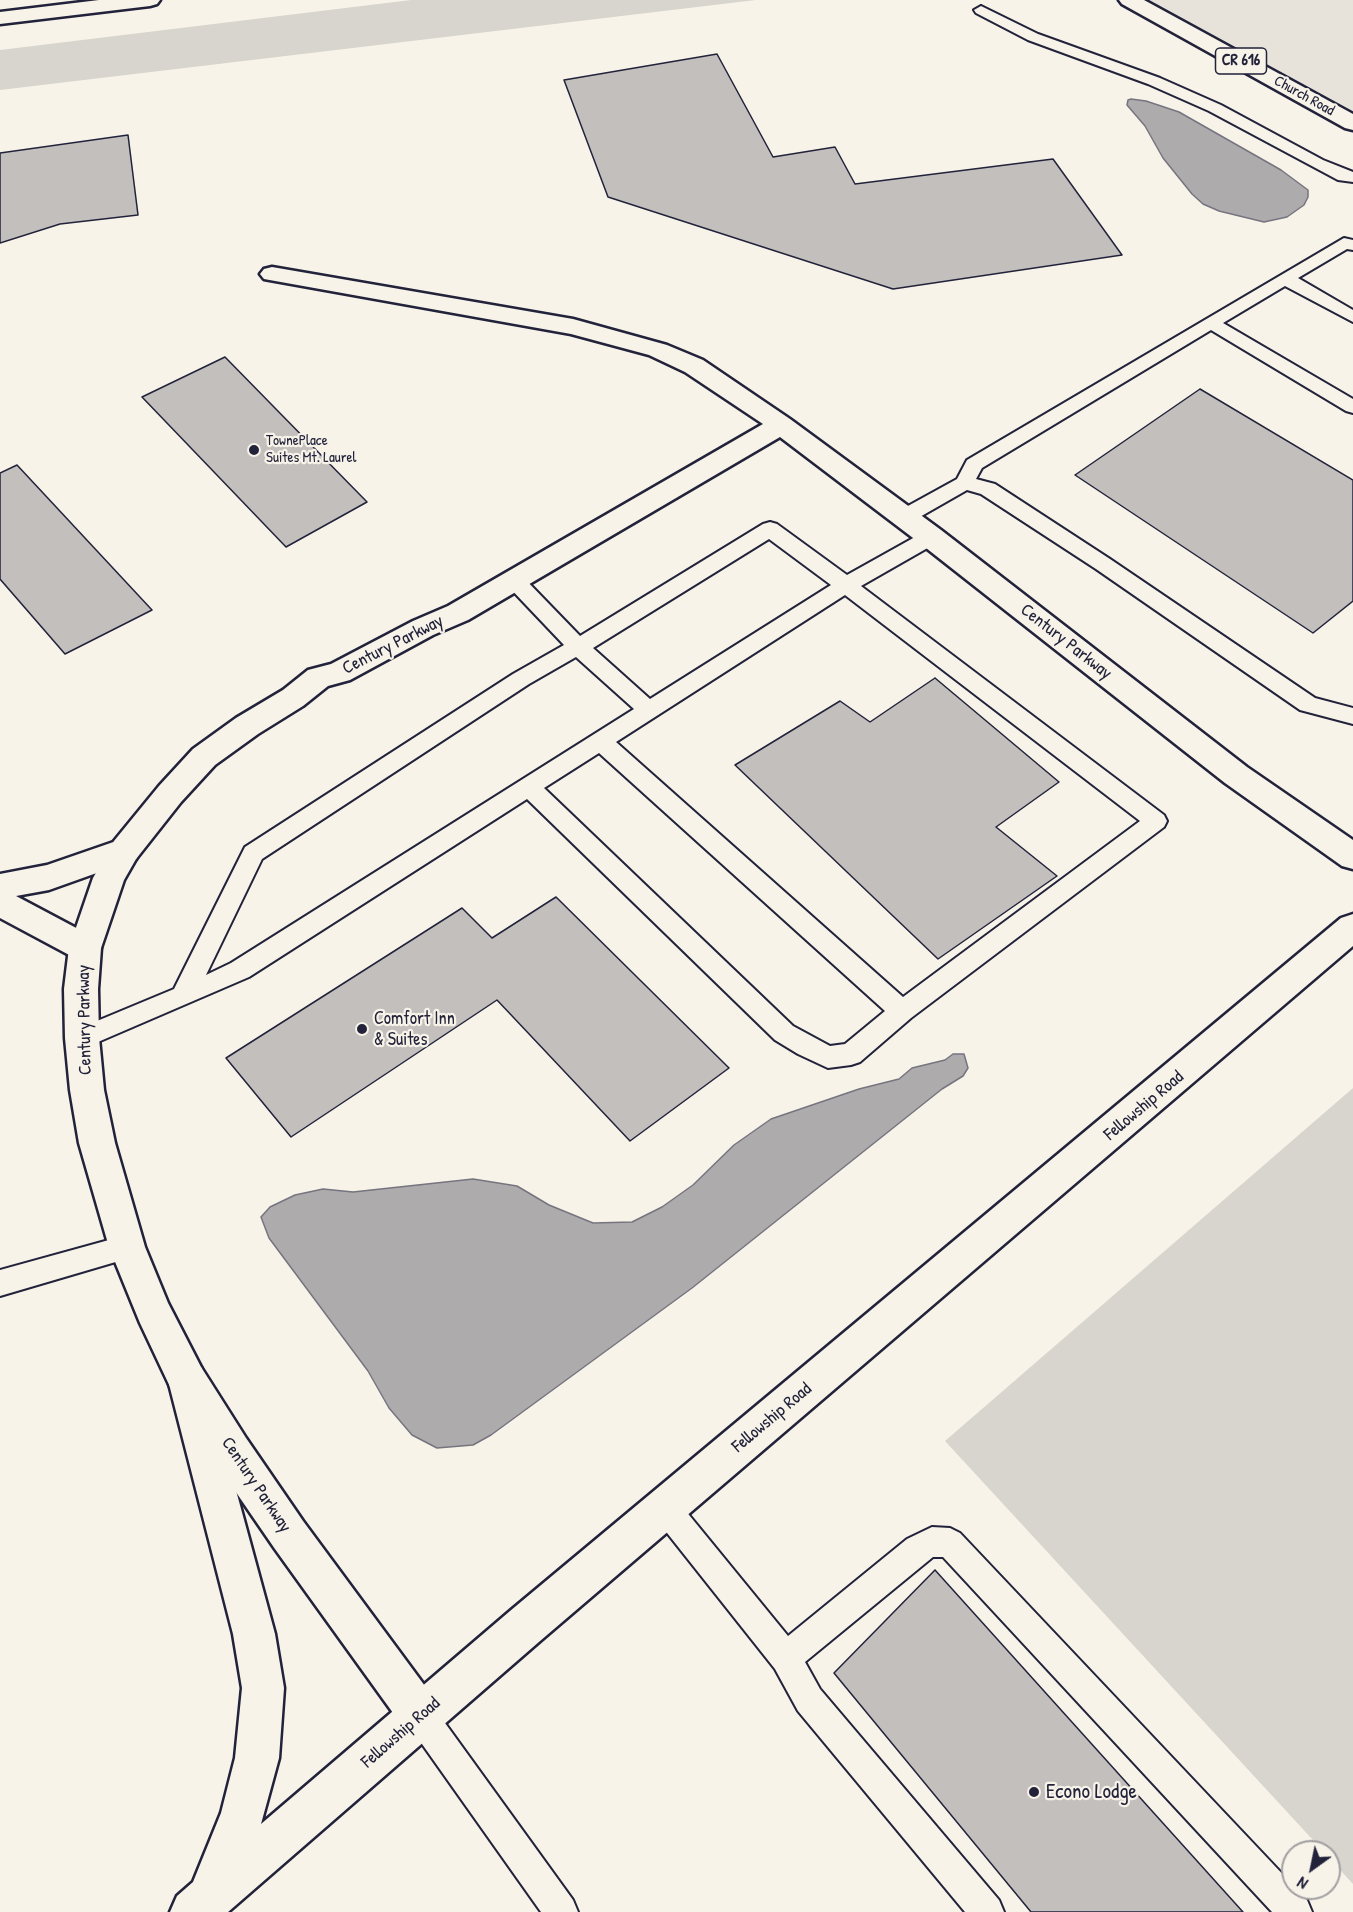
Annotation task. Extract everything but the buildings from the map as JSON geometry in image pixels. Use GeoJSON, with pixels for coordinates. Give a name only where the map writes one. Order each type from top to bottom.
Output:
{"type":"FeatureCollection","features":[{"type":"Feature","properties":{"kind":"main road"},"geometry":{"type":"LineString","coordinates":[[0,18],[150,0]]}},
{"type":"Feature","properties":{"kind":"main road","name":"Church Road"},"geometry":{"type":"LineString","coordinates":[[1129,0],[1353,123]]}},
{"type":"Feature","properties":{"kind":"main road","name":"Century Parkway"},"geometry":{"type":"LineString","coordinates":[[272,274],[528,317],[617,337],[658,350],[694,366],[781,425],[931,537],[1236,775],[1353,857]]}},
{"type":"Feature","properties":{"kind":"main road","name":"Century Parkway"},"geometry":{"type":"LineString","coordinates":[[421,1716],[289,1535],[187,1380],[153,1311],[127,1247],[97,1143],[87,1090],[82,1038],[81,989],[85,948],[110,878],[125,850],[170,794],[204,757],[247,726],[293,698],[318,678],[340,672],[423,628],[458,613],[781,425]]}},
{"type":"Feature","properties":{"kind":"main road"},"geometry":{"type":"LineString","coordinates":[[0,886],[50,877],[125,850]]}},
{"type":"Feature","properties":{"kind":"main road"},"geometry":{"type":"LineString","coordinates":[[0,903],[85,948]]}},
{"type":"Feature","properties":{"kind":"main road","name":"Fellowship Road"},"geometry":{"type":"LineString","coordinates":[[201,1905],[525,1626],[1353,927]]}},
{"type":"Feature","properties":{"kind":"main road"},"geometry":{"type":"LineString","coordinates":[[187,1380],[254,1634],[263,1688],[257,1758],[243,1814],[201,1905]]}},
{"type":"Feature","properties":{"kind":"lane"},"geometry":{"type":"LineString","coordinates":[[981,10],[1033,37],[1154,81],[1215,108],[1317,163],[1344,176],[1353,177]]}},
{"type":"Feature","properties":{"kind":"lane"},"geometry":{"type":"LineString","coordinates":[[904,517],[965,483],[974,464],[1344,243],[1353,245]]}},
{"type":"Feature","properties":{"kind":"lane"},"geometry":{"type":"LineString","coordinates":[[1285,278],[1353,317]]}},
{"type":"Feature","properties":{"kind":"lane"},"geometry":{"type":"LineString","coordinates":[[1211,323],[1353,407]]}},
{"type":"Feature","properties":{"kind":"lane"},"geometry":{"type":"LineString","coordinates":[[965,483],[988,489],[1103,564],[1308,704],[1353,716]]}},
{"type":"Feature","properties":{"kind":"lane"},"geometry":{"type":"LineString","coordinates":[[183,996],[253,853],[521,679],[578,647],[770,529],[1156,821],[902,1011],[851,1054],[828,1057],[784,1033],[528,786]]}},
{"type":"Feature","properties":{"kind":"lane"},"geometry":{"type":"LineString","coordinates":[[82,1038],[240,970],[846,585],[931,537]]}},
{"type":"Feature","properties":{"kind":"lane"},"geometry":{"type":"LineString","coordinates":[[514,580],[578,647],[649,710]]}},
{"type":"Feature","properties":{"kind":"lane"},"geometry":{"type":"LineString","coordinates":[[600,741],[902,1011]]}},
{"type":"Feature","properties":{"kind":"lane"},"geometry":{"type":"LineString","coordinates":[[0,1283],[127,1247]]}},
{"type":"Feature","properties":{"kind":"lane"},"geometry":{"type":"LineString","coordinates":[[666,1509],[786,1658],[809,1700],[987,1912]]}},
{"type":"Feature","properties":{"kind":"lane"},"geometry":{"type":"LineString","coordinates":[[786,1658],[917,1549],[932,1542],[950,1543],[1295,1912]]}},
{"type":"Feature","properties":{"kind":"lane"},"geometry":{"type":"LineString","coordinates":[[421,1716],[561,1912]]}},
{"type":"Feature","properties":{"kind":"shaded area"},"geometry":{"type":"Polygon","coordinates":[[[411,0],[756,0],[0,90],[0,50],[411,0]]]}},
{"type":"Feature","properties":{"kind":"shaded area"},"geometry":{"type":"Polygon","coordinates":[[[1130,0],[1353,0],[1353,123],[1130,0]]]}},
{"type":"Feature","properties":{"kind":"shaded area"},"geometry":{"type":"Polygon","coordinates":[[[1128,100],[1146,101],[1179,112],[1281,170],[1308,190],[1308,197],[1304,205],[1287,217],[1264,222],[1219,211],[1203,204],[1163,158],[1145,126],[1127,105],[1128,100]]]}},
{"type":"Feature","properties":{"kind":"shaded area"},"geometry":{"type":"Polygon","coordinates":[[[953,1054],[964,1054],[968,1068],[963,1076],[942,1089],[692,1288],[491,1435],[473,1445],[437,1448],[412,1435],[389,1408],[368,1371],[269,1238],[261,1217],[270,1207],[295,1195],[323,1189],[353,1192],[473,1179],[517,1186],[549,1205],[593,1223],[632,1222],[662,1207],[693,1185],[734,1145],[771,1119],[859,1089],[899,1079],[912,1068],[945,1060],[953,1054]]]}},
{"type":"Feature","properties":{"kind":"shaded area"},"geometry":{"type":"Polygon","coordinates":[[[1353,1088],[1353,1884],[1341,1871],[1341,1840],[1313,1840],[945,1441],[1353,1088]]]}},
{"type":"Feature","properties":{"kind":"place","name":"TownePlace Suites Mt. Laurel"},"geometry":{"type":"Point","coordinates":[254,450]}},
{"type":"Feature","properties":{"kind":"place","name":"Comfort Inn & Suites"},"geometry":{"type":"Point","coordinates":[362,1029]}},
{"type":"Feature","properties":{"kind":"place","name":"Econo Lodge"},"geometry":{"type":"Point","coordinates":[1034,1792]}}]}
